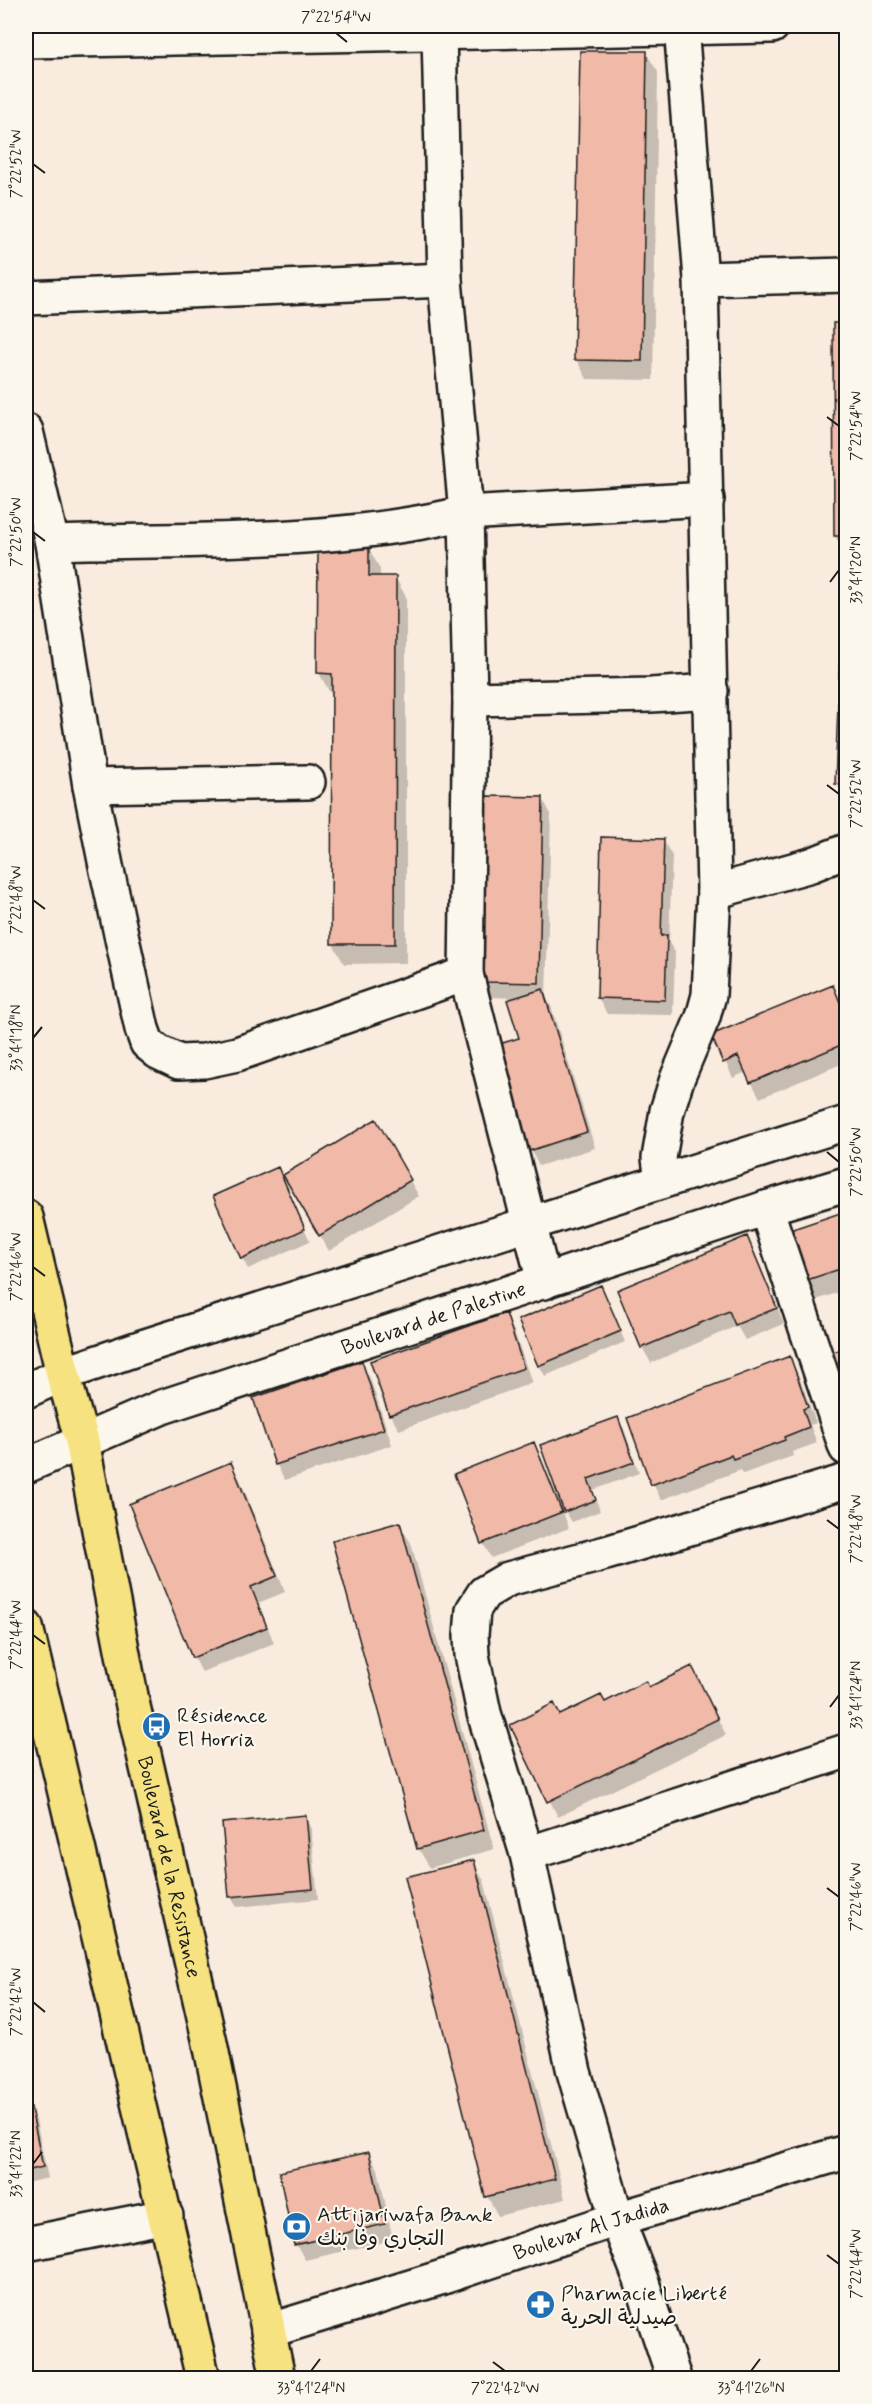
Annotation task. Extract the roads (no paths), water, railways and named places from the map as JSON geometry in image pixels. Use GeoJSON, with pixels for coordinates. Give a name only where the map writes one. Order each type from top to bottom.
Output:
{"type":"FeatureCollection","features":[{"type":"Feature","properties":{"kind":"main road","name":"Boulevard de la Resistance"},"geometry":{"type":"LineString","coordinates":[[26,1217],[63,1374],[82,1441],[134,1706],[210,2043],[278,2379]]}},
{"type":"Feature","properties":{"kind":"main road"},"geometry":{"type":"LineString","coordinates":[[26,1627],[203,2379]]}},
{"type":"Feature","properties":{"kind":"street"},"geometry":{"type":"LineString","coordinates":[[26,41],[188,31],[439,33],[681,26],[772,26]]}},
{"type":"Feature","properties":{"kind":"street"},"geometry":{"type":"LineString","coordinates":[[662,1181],[659,1158],[667,1112],[691,1043],[703,1017],[708,995],[714,892],[701,279],[681,26]]}},
{"type":"Feature","properties":{"kind":"street"},"geometry":{"type":"LineString","coordinates":[[439,33],[445,280],[466,513],[470,699],[466,974],[544,1282]]}},
{"type":"Feature","properties":{"kind":"street"},"geometry":{"type":"LineString","coordinates":[[701,279],[846,275]]}},
{"type":"Feature","properties":{"kind":"street"},"geometry":{"type":"LineString","coordinates":[[26,298],[445,280]]}},
{"type":"Feature","properties":{"kind":"street"},"geometry":{"type":"LineString","coordinates":[[26,431],[52,543],[90,786],[142,1029],[147,1042],[167,1057],[179,1062],[237,1054],[466,974]]}},
{"type":"Feature","properties":{"kind":"street"},"geometry":{"type":"LineString","coordinates":[[52,543],[308,535],[428,522],[466,513],[707,499]]}},
{"type":"Feature","properties":{"kind":"street"},"geometry":{"type":"LineString","coordinates":[[470,699],[651,695],[711,691]]}},
{"type":"Feature","properties":{"kind":"street"},"geometry":{"type":"LineString","coordinates":[[90,786],[308,782]]}},
{"type":"Feature","properties":{"kind":"street"},"geometry":{"type":"LineString","coordinates":[[714,892],[811,865],[846,851]]}},
{"type":"Feature","properties":{"kind":"street"},"geometry":{"type":"LineString","coordinates":[[26,1391],[63,1374],[142,1347],[846,1123]]}},
{"type":"Feature","properties":{"kind":"street","name":"Boulevard de Palestine"},"geometry":{"type":"LineString","coordinates":[[26,1466],[162,1407],[766,1208],[846,1184]]}},
{"type":"Feature","properties":{"kind":"street"},"geometry":{"type":"LineString","coordinates":[[766,1208],[846,1448]]}},
{"type":"Feature","properties":{"kind":"street"},"geometry":{"type":"LineString","coordinates":[[674,2379],[641,2280],[617,2219],[574,2072],[527,1854],[484,1713],[472,1655],[473,1610],[484,1593],[508,1579],[606,1553],[846,1481]]}},
{"type":"Feature","properties":{"kind":"street"},"geometry":{"type":"LineString","coordinates":[[527,1854],[846,1751]]}},
{"type":"Feature","properties":{"kind":"street","name":"Boulevar Al Jadida"},"geometry":{"type":"LineString","coordinates":[[268,2331],[446,2276],[617,2219],[846,2152]]}},
{"type":"Feature","properties":{"kind":"street"},"geometry":{"type":"LineString","coordinates":[[26,2244],[166,2216]]}},
{"type":"Feature","properties":{"kind":"place","name":"Résidence El Horria"},"geometry":{"type":"Point","coordinates":[156,1727]}},
{"type":"Feature","properties":{"kind":"place","name":"Attijariwafa Bank التجاري وفا بنك"},"geometry":{"type":"Point","coordinates":[296,2226]}},
{"type":"Feature","properties":{"kind":"place","name":"Pharmacie Liberté صيدلية الحرية"},"geometry":{"type":"Point","coordinates":[540,2305]}}]}
